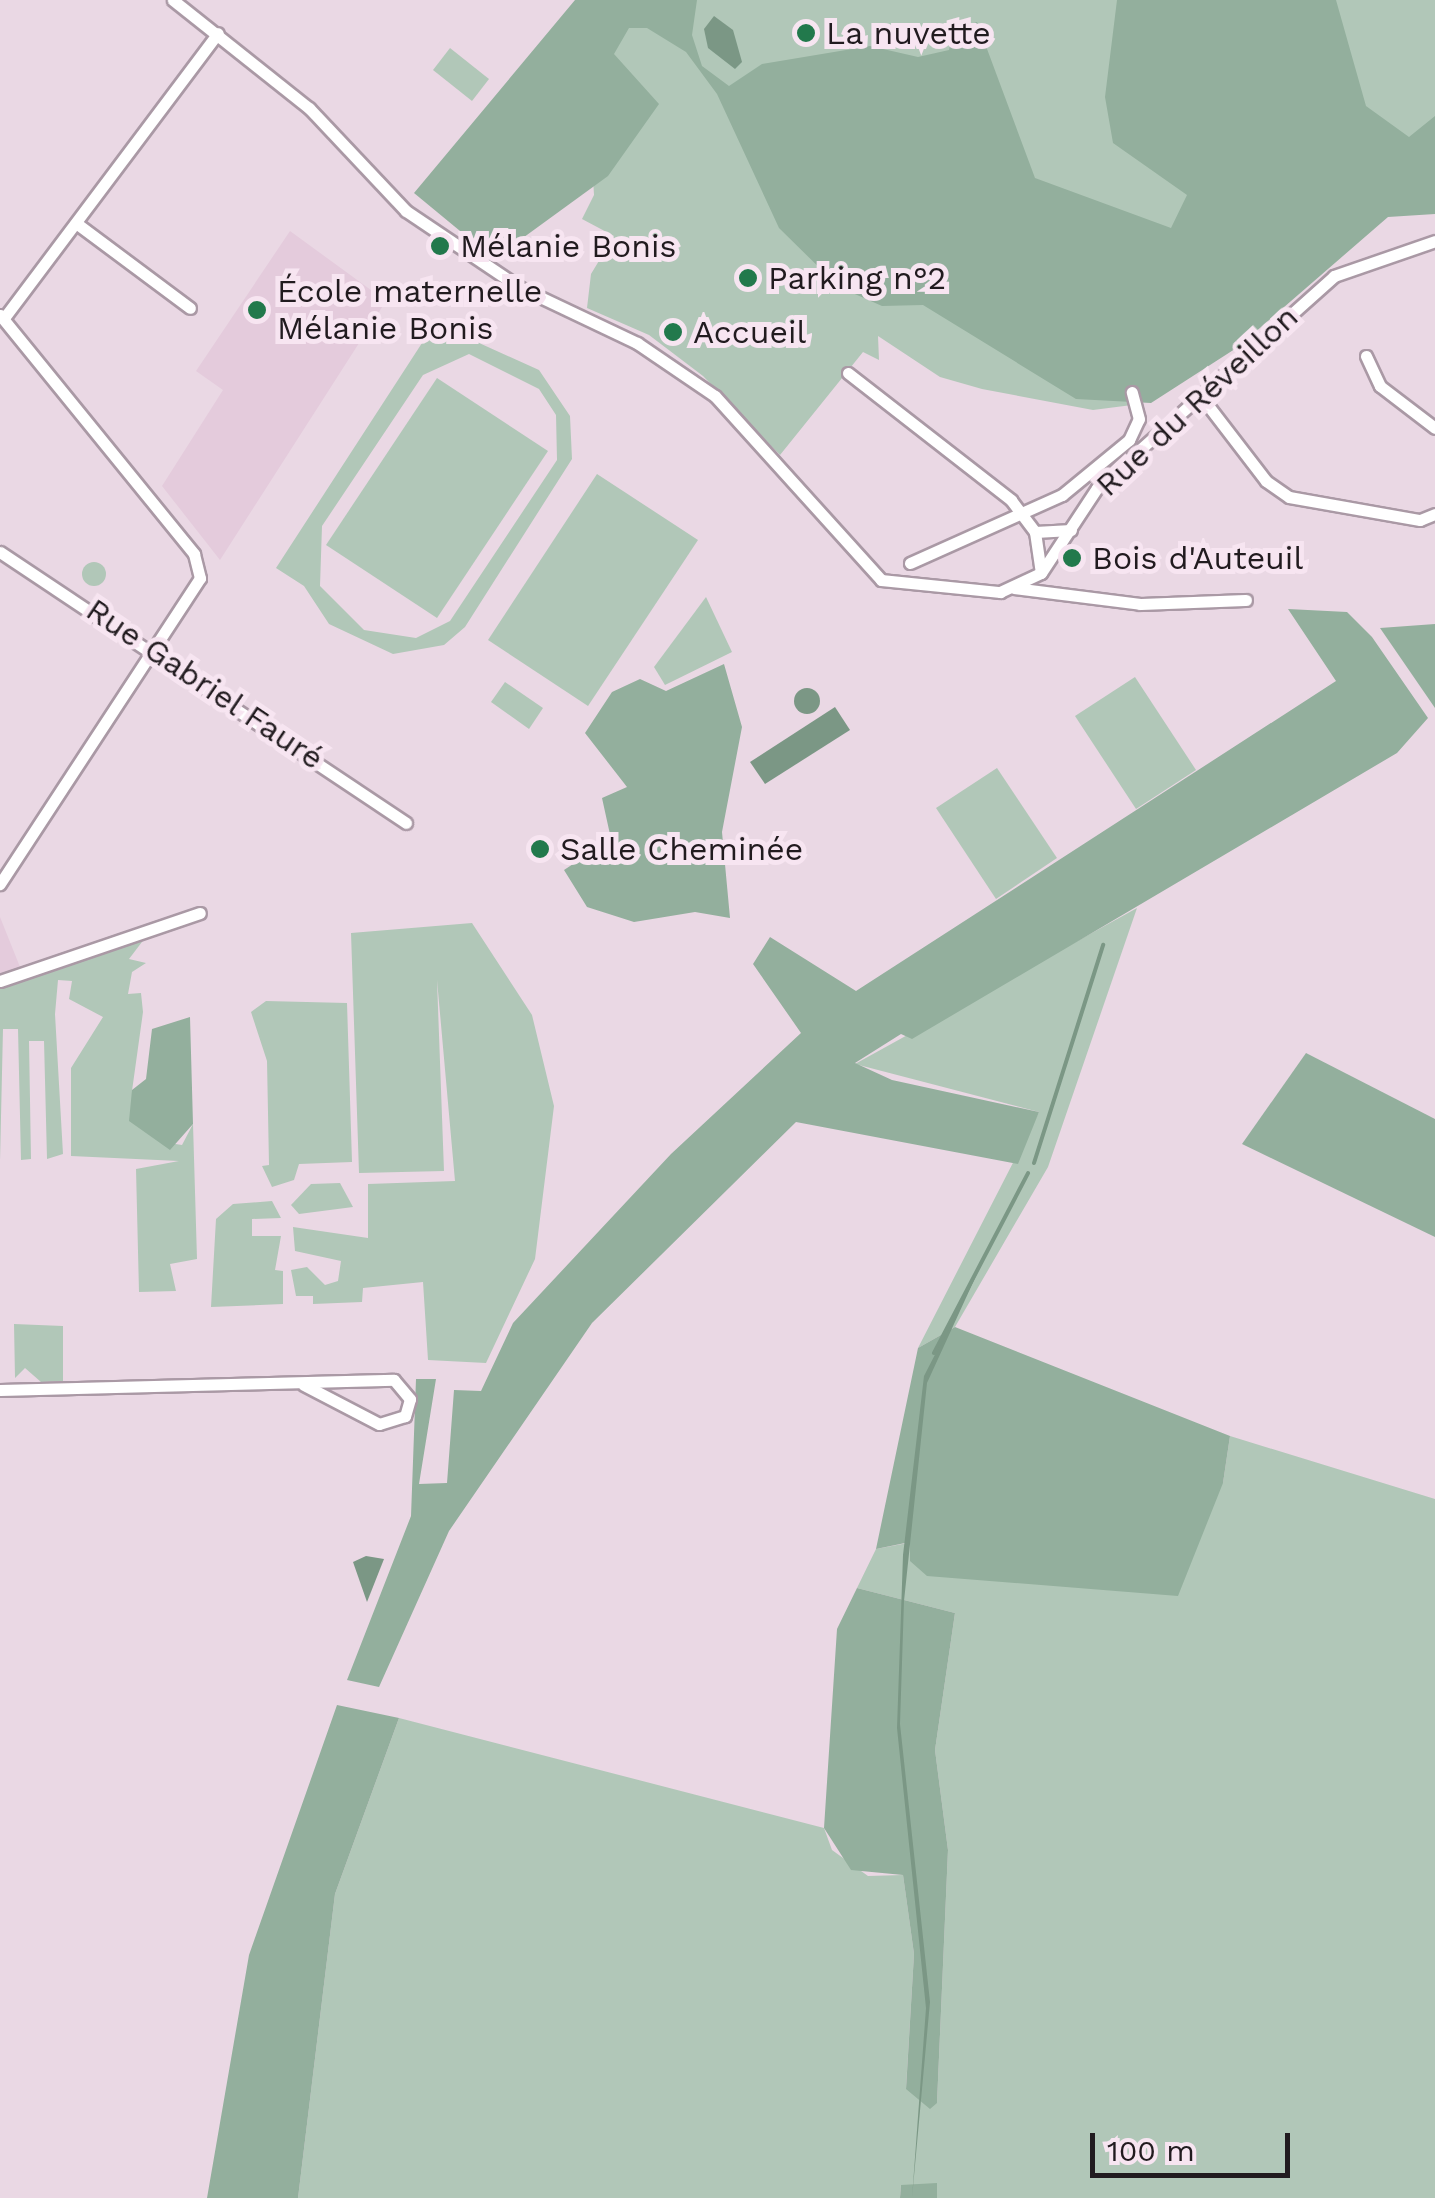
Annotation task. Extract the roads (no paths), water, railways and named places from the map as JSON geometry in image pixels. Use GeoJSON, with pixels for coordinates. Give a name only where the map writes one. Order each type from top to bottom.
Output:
{"type":"FeatureCollection","features":[{"type":"Feature","properties":{"kind":"street"},"geometry":{"type":"LineString","coordinates":[[0,884],[200,578],[194,554],[2,317],[218,33],[172,0]]}},
{"type":"Feature","properties":{"kind":"street","name":"Rue du Réveillon"},"geometry":{"type":"LineString","coordinates":[[218,33],[342,137],[406,211],[519,286],[637,343],[715,396],[868,574],[967,593],[1014,588],[1041,573],[1098,488],[1334,276],[1435,241]]}},
{"type":"Feature","properties":{"kind":"street"},"geometry":{"type":"LineString","coordinates":[[76,222],[190,308]]}},
{"type":"Feature","properties":{"kind":"street"},"geometry":{"type":"LineString","coordinates":[[1366,356],[1380,386],[1435,428]]}},
{"type":"Feature","properties":{"kind":"street"},"geometry":{"type":"LineString","coordinates":[[848,374],[1024,513],[1035,532],[1041,573]]}},
{"type":"Feature","properties":{"kind":"street"},"geometry":{"type":"LineString","coordinates":[[910,563],[1024,513],[1129,440],[1139,419],[1132,392]]}},
{"type":"Feature","properties":{"kind":"street"},"geometry":{"type":"LineString","coordinates":[[1200,395],[1266,481],[1289,497],[1420,520],[1435,514]]}},
{"type":"Feature","properties":{"kind":"street"},"geometry":{"type":"LineString","coordinates":[[1035,532],[1072,530]]}},
{"type":"Feature","properties":{"kind":"street","name":"Rue Gabriel Fauré"},"geometry":{"type":"LineString","coordinates":[[0,552],[155,650],[406,823]]}},
{"type":"Feature","properties":{"kind":"street"},"geometry":{"type":"LineString","coordinates":[[1014,588],[1140,604],[1246,600]]}},
{"type":"Feature","properties":{"kind":"street"},"geometry":{"type":"LineString","coordinates":[[0,981],[200,913]]}},
{"type":"Feature","properties":{"kind":"street"},"geometry":{"type":"LineString","coordinates":[[0,1390],[394,1380],[410,1399],[406,1416],[379,1424],[304,1385]]}},
{"type":"Feature","properties":{"kind":"waterway"},"geometry":{"type":"LineString","coordinates":[[1034,1163],[1103,945]]}},
{"type":"Feature","properties":{"kind":"waterway"},"geometry":{"type":"LineString","coordinates":[[934,1353],[1028,1173]]}},
{"type":"Feature","properties":{"kind":"place","name":"La nuvette"},"geometry":{"type":"Point","coordinates":[806,33]}},
{"type":"Feature","properties":{"kind":"place","name":"Mélanie Bonis"},"geometry":{"type":"Point","coordinates":[440,246]}},
{"type":"Feature","properties":{"kind":"place","name":"Parking n°2"},"geometry":{"type":"Point","coordinates":[748,278]}},
{"type":"Feature","properties":{"kind":"place","name":"École maternelle Mélanie Bonis"},"geometry":{"type":"Point","coordinates":[257,310]}},
{"type":"Feature","properties":{"kind":"place","name":"Accueil"},"geometry":{"type":"Point","coordinates":[673,332]}},
{"type":"Feature","properties":{"kind":"place","name":"Bois d'Auteuil"},"geometry":{"type":"Point","coordinates":[1072,558]}},
{"type":"Feature","properties":{"kind":"place","name":"Salle Cheminée"},"geometry":{"type":"Point","coordinates":[540,849]}}]}
